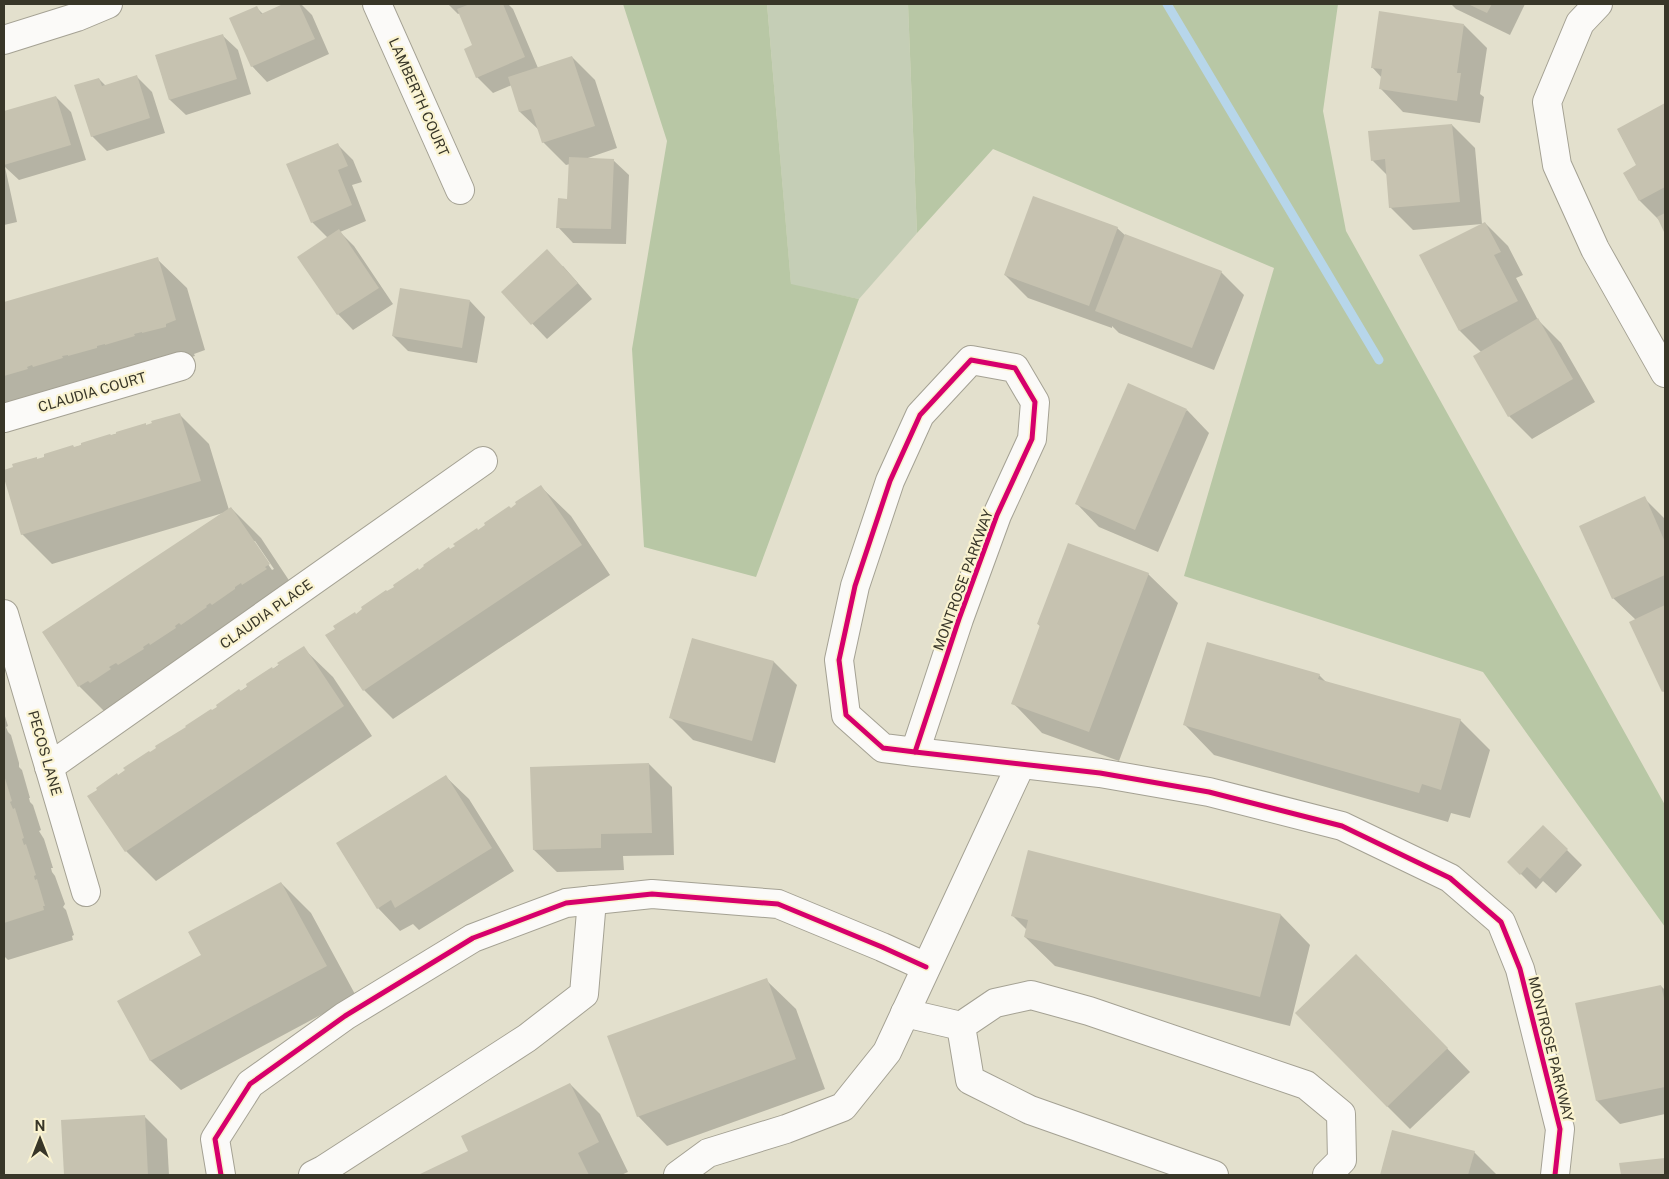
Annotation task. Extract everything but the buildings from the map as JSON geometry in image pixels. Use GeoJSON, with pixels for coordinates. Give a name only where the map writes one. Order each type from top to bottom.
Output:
{"type":"FeatureCollection","features":[{"type":"Feature","properties":{"kind":"street"},"geometry":{"type":"LineString","coordinates":[[4,40],[77,18],[108,4]]}},
{"type":"Feature","properties":{"kind":"street","name":"LAMBERTH COURT"},"geometry":{"type":"LineString","coordinates":[[377,4],[460,190]]}},
{"type":"Feature","properties":{"kind":"street"},"geometry":{"type":"LineString","coordinates":[[1598,4],[1580,23],[1547,102],[1556,156],[1595,249],[1665,373]]}},
{"type":"Feature","properties":{"kind":"street","name":"MONTROSE PARKWAY"},"geometry":{"type":"LineString","coordinates":[[915,752],[959,619],[997,515],[1032,439],[1035,402],[1015,368],[971,360],[920,415],[890,482],[855,586],[839,660],[846,714],[883,748],[915,752],[1021,764],[1100,772],[1209,792],[1342,826],[1450,878],[1500,922],[1520,969],[1560,1129],[1555,1175]]}},
{"type":"Feature","properties":{"kind":"street","name":"CLAUDIA COURT"},"geometry":{"type":"LineString","coordinates":[[4,418],[181,366]]}},
{"type":"Feature","properties":{"kind":"street","name":"CLAUDIA PLACE"},"geometry":{"type":"LineString","coordinates":[[49,767],[483,461]]}},
{"type":"Feature","properties":{"kind":"street","name":"PECOS LANE"},"geometry":{"type":"LineString","coordinates":[[4,614],[86,892]]}},
{"type":"Feature","properties":{"kind":"street"},"geometry":{"type":"LineString","coordinates":[[678,1175],[708,1153],[786,1129],[843,1107],[886,1052],[1021,764]]}},
{"type":"Feature","properties":{"kind":"street"},"geometry":{"type":"LineString","coordinates":[[221,1175],[215,1139],[250,1084],[345,1016],[473,938],[566,903],[652,894],[778,904],[926,967]]}},
{"type":"Feature","properties":{"kind":"street"},"geometry":{"type":"LineString","coordinates":[[313,1175],[324,1170],[527,1038],[584,994],[592,900]]}},
{"type":"Feature","properties":{"kind":"street"},"geometry":{"type":"LineString","coordinates":[[905,1013],[961,1026],[995,1004],[1031,995],[1089,1011],[1306,1085],[1341,1114],[1342,1160],[1327,1175]]}},
{"type":"Feature","properties":{"kind":"street"},"geometry":{"type":"LineString","coordinates":[[961,1026],[970,1080],[1030,1110],[1214,1175]]}},
{"type":"Feature","properties":{"kind":"green space"},"geometry":{"type":"Polygon","coordinates":[[[623,4],[767,4],[791,284],[859,299],[756,577],[644,547],[632,349],[667,141],[623,4]]]}},
{"type":"Feature","properties":{"kind":"green space"},"geometry":{"type":"Polygon","coordinates":[[[767,4],[908,4],[917,233],[859,299],[791,285],[767,4]]]}},
{"type":"Feature","properties":{"kind":"green space"},"geometry":{"type":"Polygon","coordinates":[[[908,4],[1338,4],[1323,111],[1346,231],[1665,805],[1665,927],[1483,672],[1184,576],[1274,268],[993,149],[917,233],[908,4]]]}},
{"type":"Feature","properties":{"kind":"waterway"},"geometry":{"type":"LineString","coordinates":[[1167,4],[1379,360]]}},
{"type":"Feature","properties":{"kind":"cycle path"},"geometry":{"type":"LineString","coordinates":[[971,360],[1015,368],[1035,402],[1032,439],[997,515],[959,619],[915,752],[883,748],[846,715],[839,660],[855,586],[890,481],[920,415],[971,360]]}},
{"type":"Feature","properties":{"kind":"cycle path"},"geometry":{"type":"LineString","coordinates":[[915,752],[1100,773],[1209,792],[1342,826],[1450,878],[1501,922],[1520,969],[1560,1129],[1555,1175]]}},
{"type":"Feature","properties":{"kind":"cycle path"},"geometry":{"type":"LineString","coordinates":[[221,1175],[215,1139],[250,1084],[345,1016],[473,938],[566,903],[652,894],[778,904],[926,967]]}}]}
